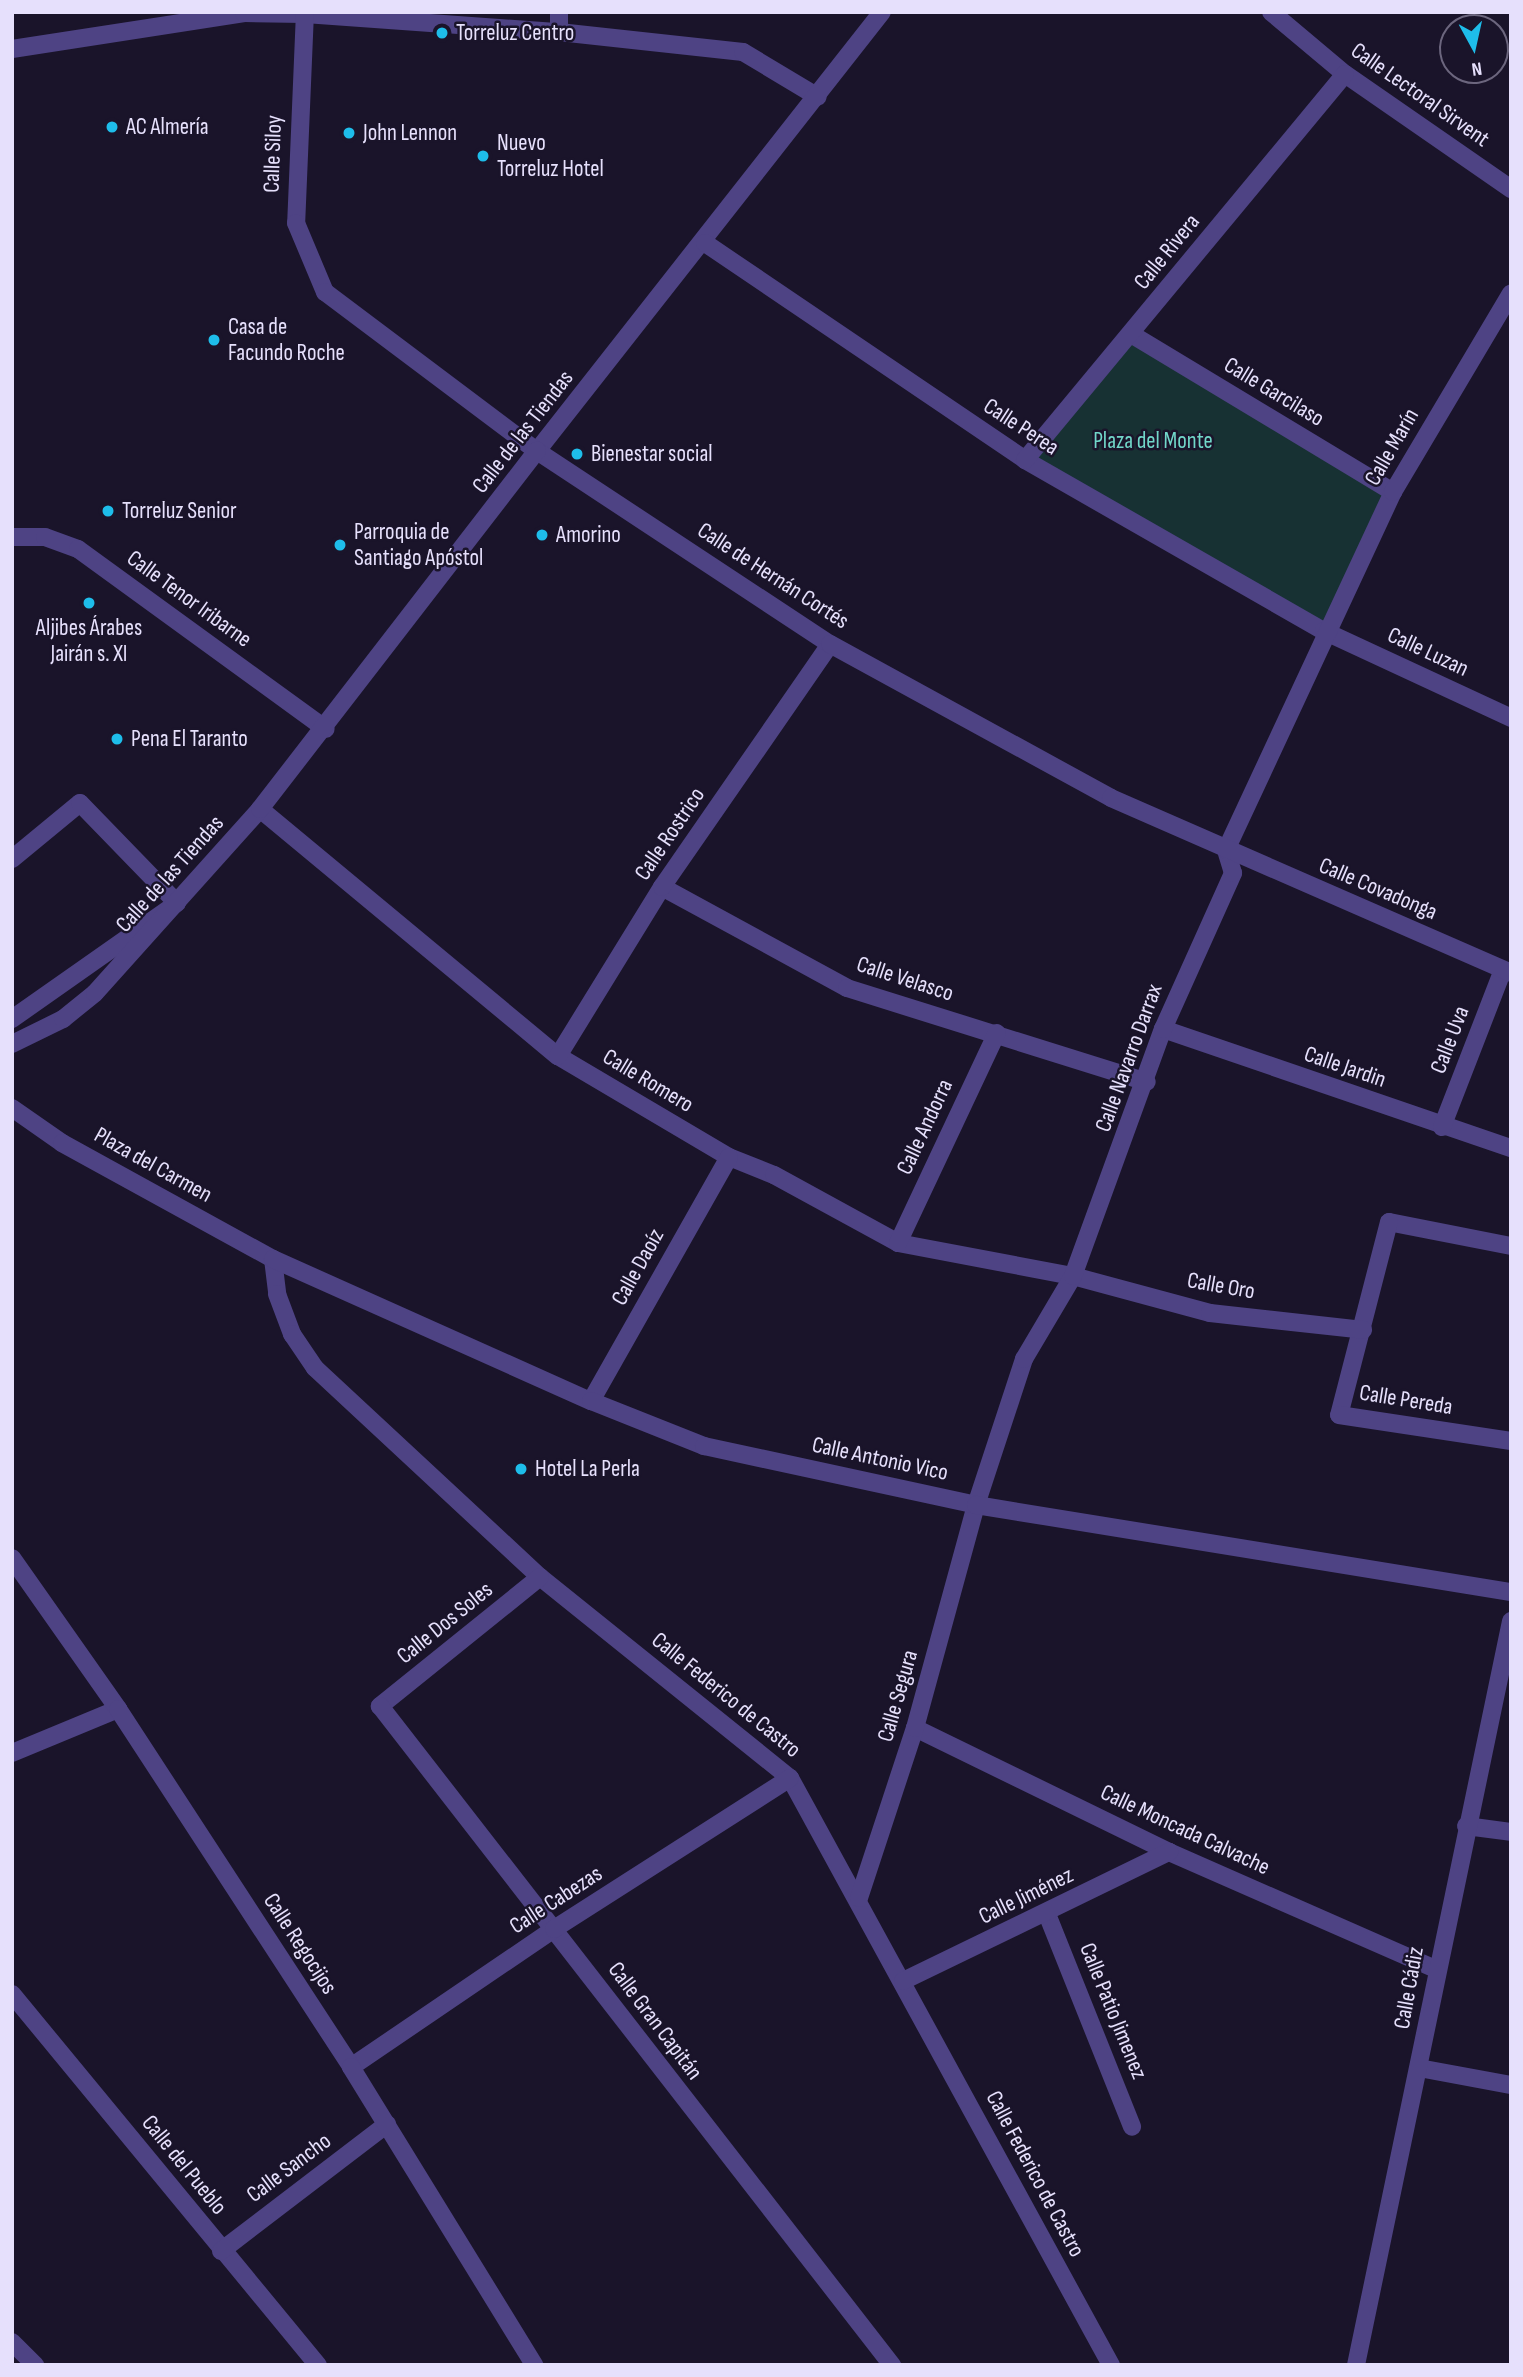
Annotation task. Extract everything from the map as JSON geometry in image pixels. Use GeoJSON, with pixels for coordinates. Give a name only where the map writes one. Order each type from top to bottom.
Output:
{"type":"FeatureCollection","features":[{"type":"Feature","properties":{"kind":"street"},"geometry":{"type":"LineString","coordinates":[[559,12],[559,32]]}},
{"type":"Feature","properties":{"kind":"street","name":"Calle de las Tiendas"},"geometry":{"type":"LineString","coordinates":[[12,1044],[63,1019],[95,993],[260,809],[326,729],[537,451],[705,243],[882,12]]}},
{"type":"Feature","properties":{"kind":"street","name":"Calle Lectoral Sirvent"},"geometry":{"type":"LineString","coordinates":[[1271,12],[1345,74],[1511,189]]}},
{"type":"Feature","properties":{"kind":"street"},"geometry":{"type":"LineString","coordinates":[[12,49],[244,13],[305,13],[559,32],[743,52],[818,97]]}},
{"type":"Feature","properties":{"kind":"street","name":"Calle Siloy"},"geometry":{"type":"LineString","coordinates":[[305,13],[296,223],[325,292]]}},
{"type":"Feature","properties":{"kind":"street","name":"Calle Rivera"},"geometry":{"type":"LineString","coordinates":[[1025,460],[1345,74]]}},
{"type":"Feature","properties":{"kind":"street","name":"Calle Perea"},"geometry":{"type":"LineString","coordinates":[[705,243],[1025,460],[1324,631]]}},
{"type":"Feature","properties":{"kind":"street","name":"Calle de Hernán Cortés"},"geometry":{"type":"LineString","coordinates":[[325,292],[537,451],[830,644],[1111,798],[1226,850]]}},
{"type":"Feature","properties":{"kind":"street","name":"Calle Marín"},"geometry":{"type":"LineString","coordinates":[[1324,631],[1393,492],[1511,293]]}},
{"type":"Feature","properties":{"kind":"street","name":"Calle Garcilaso"},"geometry":{"type":"LineString","coordinates":[[1131,334],[1393,492]]}},
{"type":"Feature","properties":{"kind":"street","name":"Calle Tenor Iribarne"},"geometry":{"type":"LineString","coordinates":[[12,537],[45,537],[78,549],[326,729]]}},
{"type":"Feature","properties":{"kind":"street","name":"Calle Luzan"},"geometry":{"type":"LineString","coordinates":[[1324,631],[1511,718]]}},
{"type":"Feature","properties":{"kind":"street","name":"Calle Navarro Darrax"},"geometry":{"type":"LineString","coordinates":[[975,1505],[1024,1359],[1073,1276],[1147,1082],[1163,1029],[1233,873],[1226,850],[1324,631]]}},
{"type":"Feature","properties":{"kind":"street","name":"Calle Rostrico"},"geometry":{"type":"LineString","coordinates":[[558,1056],[662,887],[830,644]]}},
{"type":"Feature","properties":{"kind":"street"},"geometry":{"type":"LineString","coordinates":[[12,859],[80,803],[177,903],[12,1019]]}},
{"type":"Feature","properties":{"kind":"street","name":"Calle Romero"},"geometry":{"type":"LineString","coordinates":[[260,809],[558,1056],[729,1157],[774,1175],[898,1243],[1073,1276]]}},
{"type":"Feature","properties":{"kind":"street","name":"Calle Covadonga"},"geometry":{"type":"LineString","coordinates":[[1226,850],[1507,971]]}},
{"type":"Feature","properties":{"kind":"street","name":"Calle Velasco"},"geometry":{"type":"LineString","coordinates":[[662,887],[847,988],[1147,1082]]}},
{"type":"Feature","properties":{"kind":"street","name":"Calle Uva"},"geometry":{"type":"LineString","coordinates":[[1443,1127],[1507,971]]}},
{"type":"Feature","properties":{"kind":"street","name":"Calle Jardin"},"geometry":{"type":"LineString","coordinates":[[1163,1029],[1443,1127],[1511,1148]]}},
{"type":"Feature","properties":{"kind":"street","name":"Calle Andorra"},"geometry":{"type":"LineString","coordinates":[[898,1243],[997,1033]]}},
{"type":"Feature","properties":{"kind":"street","name":"Plaza del Carmen"},"geometry":{"type":"LineString","coordinates":[[12,1108],[62,1143],[273,1259]]}},
{"type":"Feature","properties":{"kind":"street","name":"Calle Daoíz"},"geometry":{"type":"LineString","coordinates":[[591,1401],[729,1157]]}},
{"type":"Feature","properties":{"kind":"street"},"geometry":{"type":"LineString","coordinates":[[1363,1330],[1389,1222],[1511,1246]]}},
{"type":"Feature","properties":{"kind":"street","name":"Calle Antonio Vico"},"geometry":{"type":"LineString","coordinates":[[273,1259],[591,1401],[704,1446],[975,1505],[1511,1592]]}},
{"type":"Feature","properties":{"kind":"street","name":"Calle Federico de Castro"},"geometry":{"type":"LineString","coordinates":[[273,1259],[277,1294],[292,1334],[314,1368],[540,1577],[790,1778],[859,1898],[1111,2365]]}},
{"type":"Feature","properties":{"kind":"street","name":"Calle Oro"},"geometry":{"type":"LineString","coordinates":[[1073,1276],[1210,1313],[1363,1330]]}},
{"type":"Feature","properties":{"kind":"street","name":"Calle Pereda"},"geometry":{"type":"LineString","coordinates":[[1363,1330],[1339,1415],[1511,1441]]}},
{"type":"Feature","properties":{"kind":"street","name":"Calle Segura"},"geometry":{"type":"LineString","coordinates":[[859,1898],[915,1728],[975,1505]]}},
{"type":"Feature","properties":{"kind":"street","name":"Calle Regocijos"},"geometry":{"type":"LineString","coordinates":[[12,1558],[118,1709],[351,2067],[534,2365]]}},
{"type":"Feature","properties":{"kind":"street","name":"Calle Dos Soles"},"geometry":{"type":"LineString","coordinates":[[380,1706],[540,1577]]}},
{"type":"Feature","properties":{"kind":"street","name":"Calle Cádiz"},"geometry":{"type":"LineString","coordinates":[[1356,2365],[1419,2068],[1436,1969],[1511,1621]]}},
{"type":"Feature","properties":{"kind":"street","name":"Calle Gran Capitán"},"geometry":{"type":"LineString","coordinates":[[380,1706],[892,2365]]}},
{"type":"Feature","properties":{"kind":"street"},"geometry":{"type":"LineString","coordinates":[[12,1753],[118,1709]]}},
{"type":"Feature","properties":{"kind":"street","name":"Calle Moncada Calvache"},"geometry":{"type":"LineString","coordinates":[[915,1728],[1169,1852],[1436,1969]]}},
{"type":"Feature","properties":{"kind":"street","name":"Calle Cabezas"},"geometry":{"type":"LineString","coordinates":[[351,2067],[554,1929],[790,1778]]}},
{"type":"Feature","properties":{"kind":"street"},"geometry":{"type":"LineString","coordinates":[[1466,1826],[1511,1832]]}},
{"type":"Feature","properties":{"kind":"street","name":"Calle Jiménez"},"geometry":{"type":"LineString","coordinates":[[904,1981],[1047,1914],[1169,1852]]}},
{"type":"Feature","properties":{"kind":"street","name":"Calle Patio Jimenez"},"geometry":{"type":"LineString","coordinates":[[1047,1914],[1132,2127]]}},
{"type":"Feature","properties":{"kind":"street","name":"Calle del Pueblo"},"geometry":{"type":"LineString","coordinates":[[12,1994],[221,2251],[318,2365]]}},
{"type":"Feature","properties":{"kind":"street"},"geometry":{"type":"LineString","coordinates":[[1419,2068],[1511,2085]]}},
{"type":"Feature","properties":{"kind":"street","name":"Calle Sancho"},"geometry":{"type":"LineString","coordinates":[[221,2251],[387,2124]]}},
{"type":"Feature","properties":{"kind":"street"},"geometry":{"type":"LineString","coordinates":[[12,2342],[35,2365]]}},
{"type":"Feature","properties":{"kind":"green space","name":"Plaza del Monte"},"geometry":{"type":"Polygon","coordinates":[[[1131,334],[1393,492],[1324,631],[1025,460],[1131,334]]]}},
{"type":"Feature","properties":{"kind":"place","name":"Torreluz Centro"},"geometry":{"type":"Point","coordinates":[442,33]}},
{"type":"Feature","properties":{"kind":"place","name":"AC Almería"},"geometry":{"type":"Point","coordinates":[112,127]}},
{"type":"Feature","properties":{"kind":"place","name":"John Lennon"},"geometry":{"type":"Point","coordinates":[349,133]}},
{"type":"Feature","properties":{"kind":"place","name":"Nuevo Torreluz Hotel"},"geometry":{"type":"Point","coordinates":[483,156]}},
{"type":"Feature","properties":{"kind":"place","name":"Casa de Facundo Roche"},"geometry":{"type":"Point","coordinates":[214,340]}},
{"type":"Feature","properties":{"kind":"place","name":"Bienestar social"},"geometry":{"type":"Point","coordinates":[577,454]}},
{"type":"Feature","properties":{"kind":"place","name":"Torreluz Senior"},"geometry":{"type":"Point","coordinates":[108,511]}},
{"type":"Feature","properties":{"kind":"place","name":"Amorino"},"geometry":{"type":"Point","coordinates":[542,535]}},
{"type":"Feature","properties":{"kind":"place","name":"Parroquia de Santiago Apóstol"},"geometry":{"type":"Point","coordinates":[340,545]}},
{"type":"Feature","properties":{"kind":"place","name":"Aljibes Árabes Jairán s. XI"},"geometry":{"type":"Point","coordinates":[89,603]}},
{"type":"Feature","properties":{"kind":"place","name":"Pena El Taranto"},"geometry":{"type":"Point","coordinates":[117,739]}},
{"type":"Feature","properties":{"kind":"place","name":"Hotel La Perla"},"geometry":{"type":"Point","coordinates":[521,1469]}}]}
